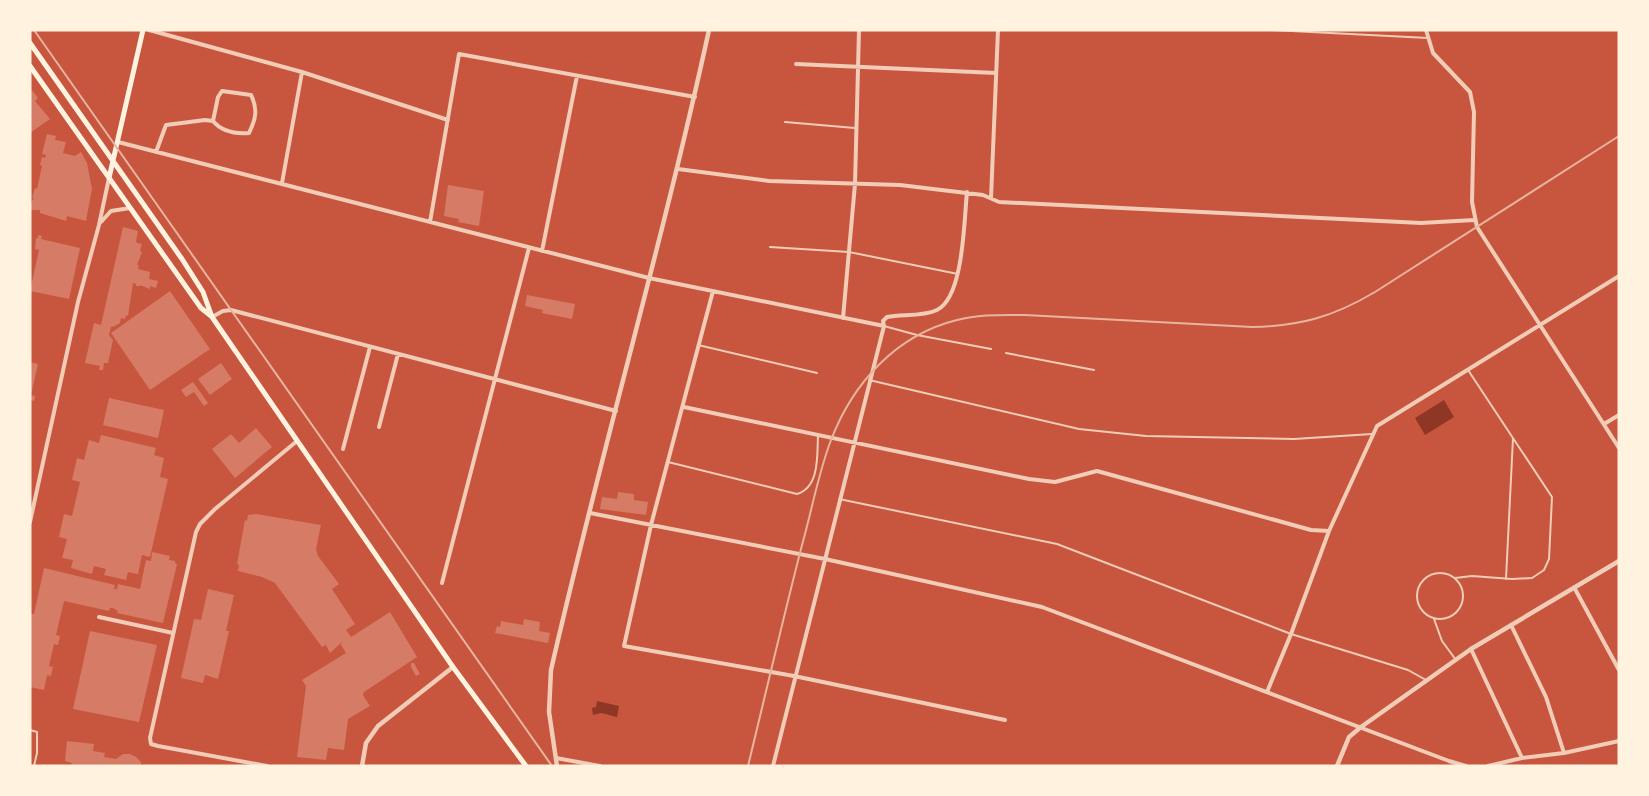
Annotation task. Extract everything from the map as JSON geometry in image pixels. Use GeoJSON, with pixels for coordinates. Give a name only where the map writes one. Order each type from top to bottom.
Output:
{"type":"FeatureCollection","features":[{"type":"Feature","properties":{"kind":"main road"},"geometry":{"type":"LineString","coordinates":[[109,178],[143,30]]}},
{"type":"Feature","properties":{"kind":"main road"},"geometry":{"type":"LineString","coordinates":[[31,46],[198,284],[212,317],[453,667],[526,766]]}},
{"type":"Feature","properties":{"kind":"main road"},"geometry":{"type":"LineString","coordinates":[[30,66],[201,308],[212,317]]}},
{"type":"Feature","properties":{"kind":"street"},"geometry":{"type":"LineString","coordinates":[[149,30],[302,72],[448,120]]}},
{"type":"Feature","properties":{"kind":"street"},"geometry":{"type":"LineString","coordinates":[[557,766],[549,712],[552,670],[678,169],[709,30]]}},
{"type":"Feature","properties":{"kind":"street"},"geometry":{"type":"LineString","coordinates":[[843,318],[855,184],[859,30]]}},
{"type":"Feature","properties":{"kind":"street"},"geometry":{"type":"LineString","coordinates":[[991,198],[998,30]]}},
{"type":"Feature","properties":{"kind":"street"},"geometry":{"type":"LineString","coordinates":[[1426,30],[1433,53],[1440,63],[1470,92],[1474,112],[1472,202],[1476,227],[1619,448]]}},
{"type":"Feature","properties":{"kind":"street"},"geometry":{"type":"LineString","coordinates":[[430,222],[459,54],[694,97]]}},
{"type":"Feature","properties":{"kind":"street"},"geometry":{"type":"LineString","coordinates":[[795,64],[996,73]]}},
{"type":"Feature","properties":{"kind":"street"},"geometry":{"type":"LineString","coordinates":[[282,183],[302,72]]}},
{"type":"Feature","properties":{"kind":"street"},"geometry":{"type":"LineString","coordinates":[[542,251],[577,76]]}},
{"type":"Feature","properties":{"kind":"street"},"geometry":{"type":"LineString","coordinates":[[156,152],[166,125],[205,120],[213,122],[220,129],[239,134],[249,133],[254,122],[256,105],[251,95],[222,91],[218,97],[213,122]]}},
{"type":"Feature","properties":{"kind":"street"},"geometry":{"type":"LineString","coordinates":[[117,142],[649,278],[884,326]]}},
{"type":"Feature","properties":{"kind":"street"},"geometry":{"type":"LineString","coordinates":[[678,169],[769,181],[900,185],[967,192],[999,202],[1387,222],[1474,220]]}},
{"type":"Feature","properties":{"kind":"street"},"geometry":{"type":"LineString","coordinates":[[30,522],[78,302],[109,178]]}},
{"type":"Feature","properties":{"kind":"street"},"geometry":{"type":"LineString","coordinates":[[773,766],[884,326],[883,321],[886,317],[938,309],[952,291],[958,274],[967,192]]}},
{"type":"Feature","properties":{"kind":"street"},"geometry":{"type":"LineString","coordinates":[[99,225],[111,211],[131,208]]}},
{"type":"Feature","properties":{"kind":"street"},"geometry":{"type":"LineString","coordinates":[[442,583],[529,248]]}},
{"type":"Feature","properties":{"kind":"street"},"geometry":{"type":"LineString","coordinates":[[1267,692],[1329,531],[1377,426],[1619,276]]}},
{"type":"Feature","properties":{"kind":"street"},"geometry":{"type":"LineString","coordinates":[[713,291],[651,525],[624,646],[794,676],[1005,720]]}},
{"type":"Feature","properties":{"kind":"street"},"geometry":{"type":"LineString","coordinates":[[212,317],[223,311],[231,310],[616,411]]}},
{"type":"Feature","properties":{"kind":"street"},"geometry":{"type":"LineString","coordinates":[[343,449],[370,347]]}},
{"type":"Feature","properties":{"kind":"street"},"geometry":{"type":"LineString","coordinates":[[380,427],[398,354]]}},
{"type":"Feature","properties":{"kind":"street"},"geometry":{"type":"LineString","coordinates":[[684,407],[1029,479],[1054,482],[1097,471],[1311,530],[1329,531]]}},
{"type":"Feature","properties":{"kind":"street"},"geometry":{"type":"LineString","coordinates":[[1604,424],[1619,415]]}},
{"type":"Feature","properties":{"kind":"street"},"geometry":{"type":"LineString","coordinates":[[267,766],[151,744],[151,729],[194,540],[200,524],[298,440]]}},
{"type":"Feature","properties":{"kind":"street"},"geometry":{"type":"LineString","coordinates":[[590,513],[825,559],[1042,607],[1466,766]]}},
{"type":"Feature","properties":{"kind":"street"},"geometry":{"type":"LineString","coordinates":[[1337,766],[1349,737],[1361,727],[1471,649],[1619,561]]}},
{"type":"Feature","properties":{"kind":"street"},"geometry":{"type":"LineString","coordinates":[[1575,589],[1619,670]]}},
{"type":"Feature","properties":{"kind":"street"},"geometry":{"type":"LineString","coordinates":[[99,617],[172,633]]}},
{"type":"Feature","properties":{"kind":"street"},"geometry":{"type":"LineString","coordinates":[[1511,625],[1546,697],[1564,753]]}},
{"type":"Feature","properties":{"kind":"street"},"geometry":{"type":"LineString","coordinates":[[1471,649],[1522,758]]}},
{"type":"Feature","properties":{"kind":"street"},"geometry":{"type":"LineString","coordinates":[[362,766],[366,743],[378,726],[453,667]]}},
{"type":"Feature","properties":{"kind":"street"},"geometry":{"type":"LineString","coordinates":[[1488,766],[1619,741]]}},
{"type":"Feature","properties":{"kind":"street"},"geometry":{"type":"LineString","coordinates":[[556,758],[600,766]]}},
{"type":"Feature","properties":{"kind":"lane"},"geometry":{"type":"LineString","coordinates":[[1272,30],[1428,38]]}},
{"type":"Feature","properties":{"kind":"lane"},"geometry":{"type":"LineString","coordinates":[[785,122],[855,128]]}},
{"type":"Feature","properties":{"kind":"lane"},"geometry":{"type":"LineString","coordinates":[[771,247],[849,252],[958,274]]}},
{"type":"Feature","properties":{"kind":"lane"},"geometry":{"type":"LineString","coordinates":[[884,326],[917,335],[991,349]]}},
{"type":"Feature","properties":{"kind":"lane"},"geometry":{"type":"LineString","coordinates":[[698,345],[817,373]]}},
{"type":"Feature","properties":{"kind":"lane"},"geometry":{"type":"LineString","coordinates":[[1006,353],[1094,370]]}},
{"type":"Feature","properties":{"kind":"lane"},"geometry":{"type":"LineString","coordinates":[[1455,578],[1462,589],[1462,602],[1456,612],[1445,619],[1434,619],[1425,614],[1417,602],[1416,593],[1425,577],[1437,572],[1455,578],[1472,576],[1506,579],[1532,578],[1544,570],[1549,559],[1552,497],[1467,370]]}},
{"type":"Feature","properties":{"kind":"lane"},"geometry":{"type":"LineString","coordinates":[[869,380],[1079,429],[1146,436],[1294,439],[1372,434]]}},
{"type":"Feature","properties":{"kind":"lane"},"geometry":{"type":"LineString","coordinates":[[668,462],[797,494],[810,486],[814,476],[818,435]]}},
{"type":"Feature","properties":{"kind":"lane"},"geometry":{"type":"LineString","coordinates":[[1506,579],[1514,437]]}},
{"type":"Feature","properties":{"kind":"lane"},"geometry":{"type":"LineString","coordinates":[[839,499],[1057,544],[1291,634],[1408,670],[1427,680]]}},
{"type":"Feature","properties":{"kind":"lane"},"geometry":{"type":"LineString","coordinates":[[1434,619],[1442,641],[1456,660]]}},
{"type":"Feature","properties":{"kind":"lane"},"geometry":{"type":"LineString","coordinates":[[30,730],[37,732],[38,753],[34,766]]}},
{"type":"Feature","properties":{"kind":"shaded area"},"geometry":{"type":"Polygon","coordinates":[[[1444,400],[1454,417],[1425,435],[1415,418],[1444,400]]]}},
{"type":"Feature","properties":{"kind":"shaded area"},"geometry":{"type":"Polygon","coordinates":[[[597,701],[619,706],[617,717],[601,713],[593,715],[592,708],[596,707],[597,701]]]}},
{"type":"Feature","properties":{"kind":"building"},"geometry":{"type":"Polygon","coordinates":[[[32,90],[38,98],[35,101],[50,119],[30,133],[32,116],[30,114],[30,91],[32,90]]]}},
{"type":"Feature","properties":{"kind":"building"},"geometry":{"type":"Polygon","coordinates":[[[47,134],[56,136],[55,140],[66,142],[63,153],[75,156],[81,152],[87,163],[92,189],[86,221],[67,216],[66,221],[40,213],[40,210],[30,210],[35,188],[37,189],[42,157],[45,158],[46,155],[42,154],[47,134]]]}},
{"type":"Feature","properties":{"kind":"building"},"geometry":{"type":"Polygon","coordinates":[[[448,185],[484,191],[479,226],[458,222],[459,219],[444,216],[448,185]]]}},
{"type":"Feature","properties":{"kind":"building"},"geometry":{"type":"Polygon","coordinates":[[[123,227],[138,231],[136,241],[142,244],[140,251],[142,252],[137,265],[139,265],[138,269],[150,272],[149,279],[158,281],[156,288],[150,286],[150,289],[140,285],[136,286],[133,283],[128,316],[126,315],[125,319],[121,318],[120,323],[111,327],[109,335],[113,340],[108,363],[104,363],[103,370],[99,370],[100,366],[85,363],[94,323],[101,325],[123,227]]]}},
{"type":"Feature","properties":{"kind":"building"},"geometry":{"type":"Polygon","coordinates":[[[38,235],[42,236],[41,239],[80,248],[69,299],[30,291],[39,250],[35,249],[38,235]]]}},
{"type":"Feature","properties":{"kind":"building"},"geometry":{"type":"Polygon","coordinates":[[[170,291],[210,349],[150,390],[111,333],[170,291]]]}},
{"type":"Feature","properties":{"kind":"building"},"geometry":{"type":"Polygon","coordinates":[[[527,295],[575,304],[572,319],[542,313],[543,310],[525,306],[527,295]]]}},
{"type":"Feature","properties":{"kind":"building"},"geometry":{"type":"Polygon","coordinates":[[[30,362],[38,364],[31,395],[35,396],[34,401],[30,400],[30,362]]]}},
{"type":"Feature","properties":{"kind":"building"},"geometry":{"type":"Polygon","coordinates":[[[221,363],[232,379],[210,395],[198,379],[221,363]]]}},
{"type":"Feature","properties":{"kind":"building"},"geometry":{"type":"Polygon","coordinates":[[[193,382],[208,403],[204,406],[194,392],[186,397],[181,390],[193,382]]]}},
{"type":"Feature","properties":{"kind":"building"},"geometry":{"type":"Polygon","coordinates":[[[109,398],[164,410],[158,438],[103,425],[109,398]]]}},
{"type":"Feature","properties":{"kind":"building"},"geometry":{"type":"Polygon","coordinates":[[[256,428],[272,447],[235,478],[212,449],[231,434],[239,443],[256,428]]]}},
{"type":"Feature","properties":{"kind":"building"},"geometry":{"type":"Polygon","coordinates":[[[101,435],[156,448],[154,455],[164,458],[160,477],[168,479],[150,557],[142,555],[138,574],[128,572],[126,580],[104,575],[106,569],[94,566],[92,574],[71,568],[73,560],[62,558],[67,539],[59,537],[64,514],[72,516],[80,482],[72,480],[77,458],[84,460],[89,440],[99,443],[101,435]]]}},
{"type":"Feature","properties":{"kind":"building"},"geometry":{"type":"Polygon","coordinates":[[[618,492],[634,494],[634,500],[648,502],[646,515],[600,509],[602,497],[617,499],[618,492]]]}},
{"type":"Feature","properties":{"kind":"building"},"geometry":{"type":"Polygon","coordinates":[[[256,514],[321,525],[316,549],[318,556],[339,584],[332,589],[355,624],[346,630],[351,637],[390,612],[417,657],[364,692],[363,695],[370,706],[348,719],[344,750],[328,748],[326,760],[297,757],[306,686],[302,680],[346,653],[341,645],[342,642],[330,653],[326,645],[322,647],[275,583],[238,571],[239,565],[237,564],[245,520],[247,521],[248,515],[256,514]]]}},
{"type":"Feature","properties":{"kind":"building"},"geometry":{"type":"Polygon","coordinates":[[[152,552],[170,556],[169,560],[177,564],[163,623],[117,613],[118,611],[113,608],[109,611],[64,601],[56,635],[60,636],[58,645],[54,644],[49,666],[53,667],[51,676],[47,675],[44,690],[30,687],[30,614],[34,614],[44,568],[115,585],[114,589],[117,589],[118,584],[140,589],[146,560],[151,561],[152,552]]]}},
{"type":"Feature","properties":{"kind":"building"},"geometry":{"type":"Polygon","coordinates":[[[208,589],[234,595],[226,631],[229,631],[218,679],[205,675],[203,683],[181,678],[194,619],[201,620],[208,589]]]}},
{"type":"Feature","properties":{"kind":"building"},"geometry":{"type":"Polygon","coordinates":[[[524,619],[540,622],[539,631],[550,633],[548,643],[495,633],[501,621],[523,625],[524,619]]]}},
{"type":"Feature","properties":{"kind":"building"},"geometry":{"type":"Polygon","coordinates":[[[90,631],[157,645],[139,722],[73,709],[90,631]]]}},
{"type":"Feature","properties":{"kind":"building"},"geometry":{"type":"Polygon","coordinates":[[[411,663],[414,663],[420,674],[416,676],[411,663]]]}},
{"type":"Feature","properties":{"kind":"building"},"geometry":{"type":"Polygon","coordinates":[[[67,741],[94,744],[93,751],[105,753],[104,757],[116,759],[123,754],[130,754],[141,762],[141,766],[71,766],[72,763],[65,761],[67,741]]]}},
{"type":"Feature","properties":{"kind":"railway"},"geometry":{"type":"LineString","coordinates":[[34,30],[552,766]]}},
{"type":"Feature","properties":{"kind":"railway"},"geometry":{"type":"LineString","coordinates":[[748,766],[826,453],[851,399],[879,364],[896,350],[935,327],[965,318],[982,316],[1025,315],[1252,327],[1286,325],[1330,314],[1375,292],[1619,136]]}}]}
